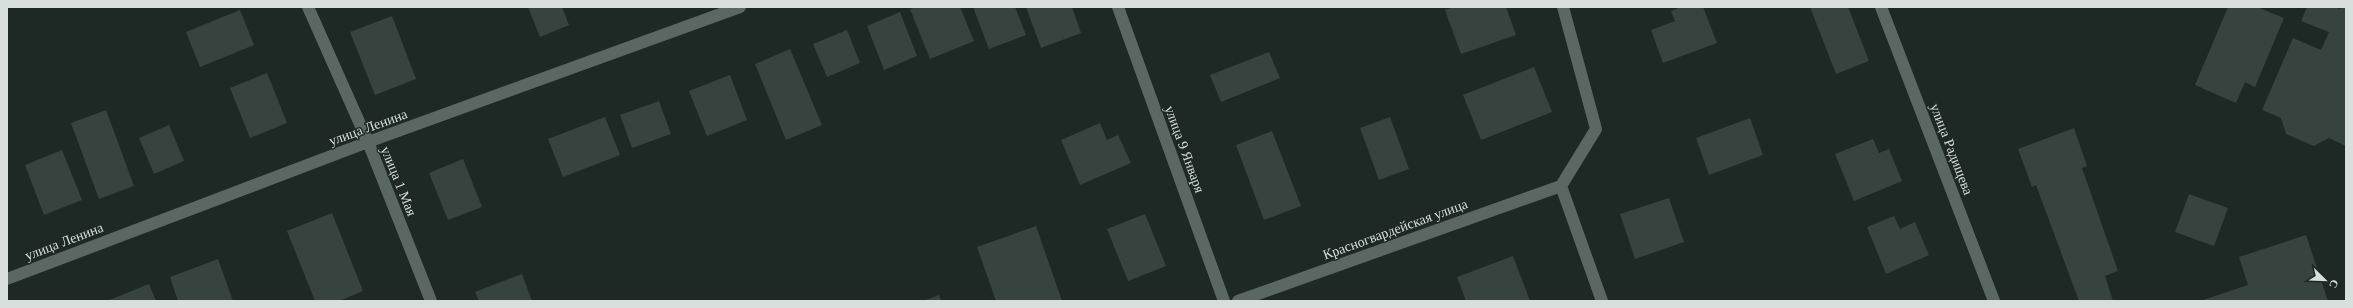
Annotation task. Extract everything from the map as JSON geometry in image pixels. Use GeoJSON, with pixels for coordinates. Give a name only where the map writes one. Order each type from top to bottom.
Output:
{"type":"FeatureCollection","features":[{"type":"Feature","properties":{"kind":"street","name":"улица 1 Мая"},"geometry":{"type":"LineString","coordinates":[[308,7],[368,142],[432,301]]}},
{"type":"Feature","properties":{"kind":"street","name":"улица Ленина"},"geometry":{"type":"LineString","coordinates":[[7,279],[368,142],[740,7]]}},
{"type":"Feature","properties":{"kind":"street","name":"улица 9 Января"},"geometry":{"type":"LineString","coordinates":[[1118,7],[1224,301]]}},
{"type":"Feature","properties":{"kind":"street"},"geometry":{"type":"LineString","coordinates":[[1563,7],[1596,129],[1561,186],[1602,301]]}},
{"type":"Feature","properties":{"kind":"street","name":"улица Радищева"},"geometry":{"type":"LineString","coordinates":[[1881,7],[1994,301]]}},
{"type":"Feature","properties":{"kind":"street","name":"Красногвардейская улица"},"geometry":{"type":"LineString","coordinates":[[1238,301],[1561,186]]}},
{"type":"Feature","properties":{"kind":"building"},"geometry":{"type":"Polygon","coordinates":[[[528,7],[562,7],[569,25],[540,37],[528,7]]]}},
{"type":"Feature","properties":{"kind":"building"},"geometry":{"type":"Polygon","coordinates":[[[915,7],[960,7],[974,41],[930,59],[910,9],[915,7]]]}},
{"type":"Feature","properties":{"kind":"building"},"geometry":{"type":"Polygon","coordinates":[[[973,7],[1015,7],[1026,35],[989,49],[973,7]]]}},
{"type":"Feature","properties":{"kind":"building"},"geometry":{"type":"Polygon","coordinates":[[[1026,7],[1072,7],[1081,33],[1041,48],[1026,7]]]}},
{"type":"Feature","properties":{"kind":"building"},"geometry":{"type":"Polygon","coordinates":[[[1454,7],[1506,7],[1516,35],[1461,54],[1445,10],[1454,7]]]}},
{"type":"Feature","properties":{"kind":"building"},"geometry":{"type":"Polygon","coordinates":[[[1681,7],[1703,7],[1717,43],[1663,63],[1651,30],[1675,21],[1671,11],[1681,7]]]}},
{"type":"Feature","properties":{"kind":"building"},"geometry":{"type":"Polygon","coordinates":[[[1810,7],[1848,7],[1869,61],[1836,74],[1810,7]]]}},
{"type":"Feature","properties":{"kind":"building"},"geometry":{"type":"Polygon","coordinates":[[[2228,7],[2257,7],[2284,18],[2255,87],[2245,82],[2236,103],[2195,85],[2228,7]]]}},
{"type":"Feature","properties":{"kind":"building"},"geometry":{"type":"Polygon","coordinates":[[[2307,7],[2335,7],[2340,9],[2341,7],[2346,7],[2346,146],[2329,138],[2314,146],[2286,134],[2281,118],[2262,110],[2293,38],[2321,50],[2329,32],[2301,21],[2307,7]]]}},
{"type":"Feature","properties":{"kind":"building"},"geometry":{"type":"Polygon","coordinates":[[[240,10],[254,45],[200,67],[186,32],[240,10]]]}},
{"type":"Feature","properties":{"kind":"building"},"geometry":{"type":"Polygon","coordinates":[[[900,12],[917,56],[884,70],[867,26],[900,12]]]}},
{"type":"Feature","properties":{"kind":"building"},"geometry":{"type":"Polygon","coordinates":[[[392,16],[416,79],[375,95],[350,32],[392,16]]]}},
{"type":"Feature","properties":{"kind":"building"},"geometry":{"type":"Polygon","coordinates":[[[847,30],[860,63],[827,77],[813,44],[847,30]]]}},
{"type":"Feature","properties":{"kind":"building"},"geometry":{"type":"Polygon","coordinates":[[[790,49],[822,125],[786,140],[755,64],[790,49]]]}},
{"type":"Feature","properties":{"kind":"building"},"geometry":{"type":"Polygon","coordinates":[[[1269,52],[1280,78],[1221,102],[1210,75],[1269,52]]]}},
{"type":"Feature","properties":{"kind":"building"},"geometry":{"type":"Polygon","coordinates":[[[1534,67],[1552,112],[1481,140],[1463,95],[1534,67]]]}},
{"type":"Feature","properties":{"kind":"building"},"geometry":{"type":"Polygon","coordinates":[[[267,73],[287,123],[250,138],[230,88],[267,73]]]}},
{"type":"Feature","properties":{"kind":"building"},"geometry":{"type":"Polygon","coordinates":[[[730,75],[747,120],[707,136],[689,91],[730,75]]]}},
{"type":"Feature","properties":{"kind":"building"},"geometry":{"type":"Polygon","coordinates":[[[659,101],[671,134],[632,148],[620,115],[659,101]]]}},
{"type":"Feature","properties":{"kind":"building"},"geometry":{"type":"Polygon","coordinates":[[[106,110],[134,186],[99,199],[71,123],[106,110]]]}},
{"type":"Feature","properties":{"kind":"building"},"geometry":{"type":"Polygon","coordinates":[[[605,117],[620,155],[563,177],[548,139],[605,117]]]}},
{"type":"Feature","properties":{"kind":"building"},"geometry":{"type":"Polygon","coordinates":[[[1390,117],[1409,169],[1379,180],[1360,128],[1390,117]]]}},
{"type":"Feature","properties":{"kind":"building"},"geometry":{"type":"Polygon","coordinates":[[[1750,118],[1763,155],[1709,175],[1696,138],[1750,118]]]}},
{"type":"Feature","properties":{"kind":"building"},"geometry":{"type":"Polygon","coordinates":[[[1100,123],[1107,140],[1118,135],[1131,163],[1080,185],[1061,140],[1100,123]]]}},
{"type":"Feature","properties":{"kind":"building"},"geometry":{"type":"Polygon","coordinates":[[[169,125],[184,161],[154,174],[139,138],[169,125]]]}},
{"type":"Feature","properties":{"kind":"building"},"geometry":{"type":"Polygon","coordinates":[[[2074,128],[2087,166],[2082,168],[2118,271],[2105,276],[2113,301],[2079,301],[2036,185],[2032,187],[2018,149],[2074,128]]]}},
{"type":"Feature","properties":{"kind":"building"},"geometry":{"type":"Polygon","coordinates":[[[1272,131],[1301,206],[1264,220],[1236,145],[1272,131]]]}},
{"type":"Feature","properties":{"kind":"building"},"geometry":{"type":"Polygon","coordinates":[[[1873,139],[1879,153],[1889,149],[1902,181],[1854,201],[1835,154],[1873,139]]]}},
{"type":"Feature","properties":{"kind":"building"},"geometry":{"type":"Polygon","coordinates":[[[62,150],[82,200],[44,215],[25,165],[62,150]]]}},
{"type":"Feature","properties":{"kind":"building"},"geometry":{"type":"Polygon","coordinates":[[[463,159],[482,207],[448,220],[429,173],[463,159]]]}},
{"type":"Feature","properties":{"kind":"building"},"geometry":{"type":"Polygon","coordinates":[[[2189,194],[2228,208],[2214,246],[2175,232],[2189,194]]]}},
{"type":"Feature","properties":{"kind":"building"},"geometry":{"type":"Polygon","coordinates":[[[1669,198],[1684,242],[1635,259],[1620,214],[1669,198]]]}},
{"type":"Feature","properties":{"kind":"building"},"geometry":{"type":"Polygon","coordinates":[[[332,213],[363,291],[339,301],[315,301],[287,231],[332,213]]]}},
{"type":"Feature","properties":{"kind":"building"},"geometry":{"type":"Polygon","coordinates":[[[1145,214],[1166,266],[1128,281],[1107,229],[1145,214]]]}},
{"type":"Feature","properties":{"kind":"building"},"geometry":{"type":"Polygon","coordinates":[[[1894,216],[1900,229],[1915,222],[1929,255],[1886,274],[1867,227],[1894,216]]]}},
{"type":"Feature","properties":{"kind":"building"},"geometry":{"type":"Polygon","coordinates":[[[1036,226],[1062,301],[996,301],[977,247],[1036,226]]]}},
{"type":"Feature","properties":{"kind":"building"},"geometry":{"type":"Polygon","coordinates":[[[2306,235],[2328,301],[2200,301],[2248,285],[2239,257],[2306,235]]]}},
{"type":"Feature","properties":{"kind":"building"},"geometry":{"type":"Polygon","coordinates":[[[1513,256],[1530,301],[1466,301],[1457,277],[1513,256]]]}},
{"type":"Feature","properties":{"kind":"building"},"geometry":{"type":"Polygon","coordinates":[[[218,259],[233,301],[178,301],[170,277],[218,259]]]}},
{"type":"Feature","properties":{"kind":"building"},"geometry":{"type":"Polygon","coordinates":[[[522,274],[532,301],[479,301],[475,292],[522,274]]]}},
{"type":"Feature","properties":{"kind":"building"},"geometry":{"type":"Polygon","coordinates":[[[149,284],[156,301],[107,301],[149,284]]]}},
{"type":"Feature","properties":{"kind":"building"},"geometry":{"type":"Polygon","coordinates":[[[939,295],[941,301],[923,301],[939,295]]]}}]}
